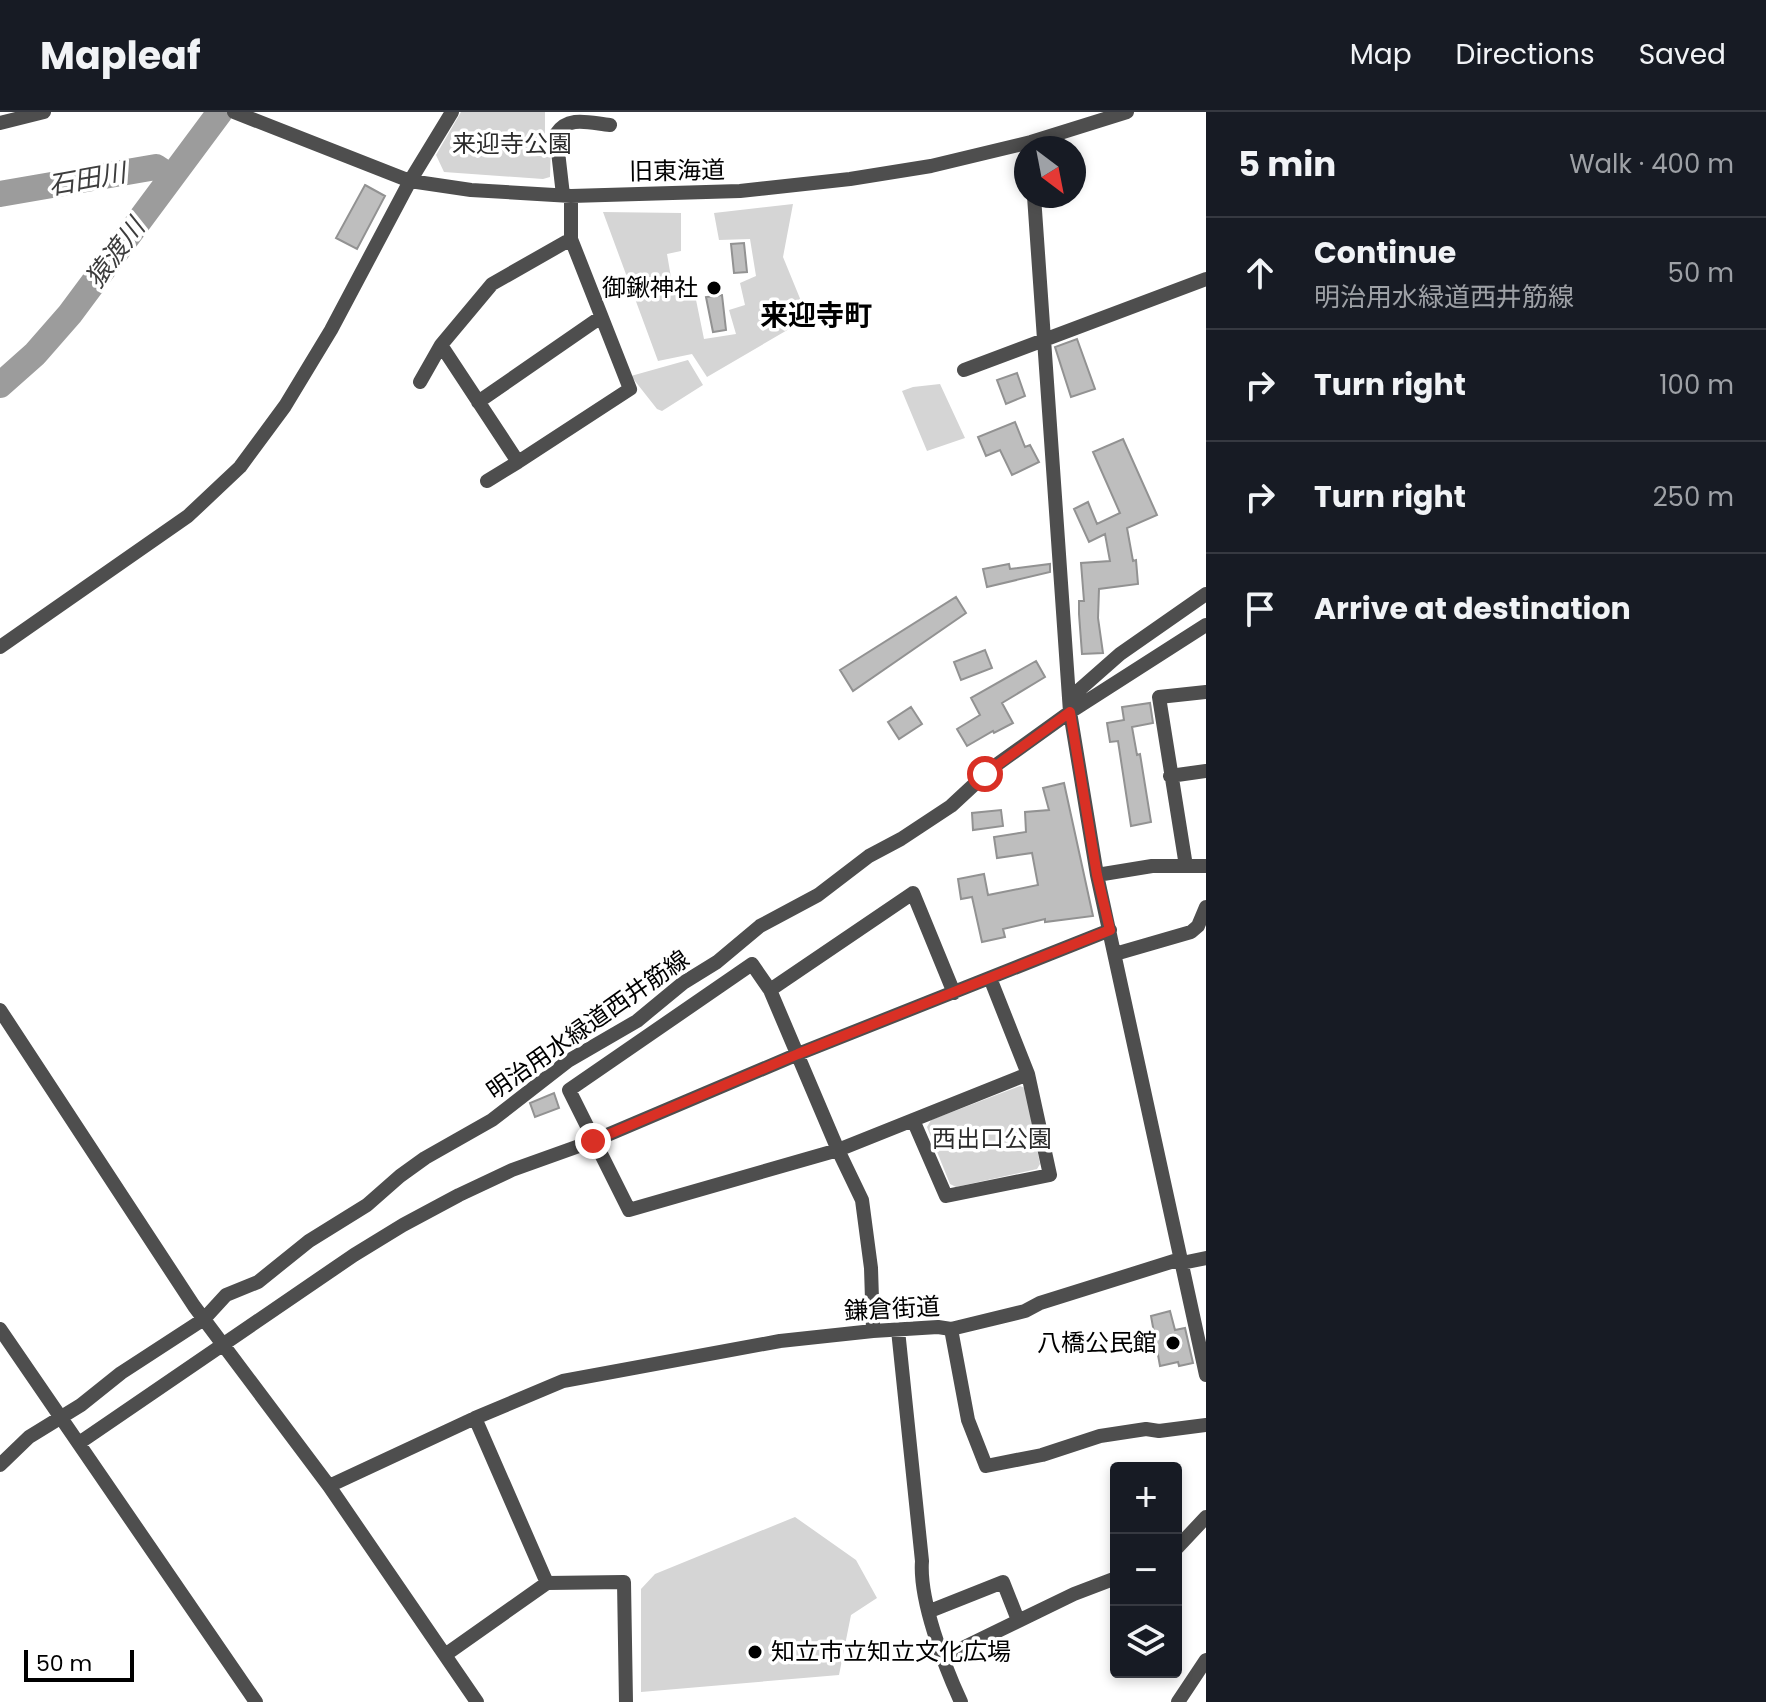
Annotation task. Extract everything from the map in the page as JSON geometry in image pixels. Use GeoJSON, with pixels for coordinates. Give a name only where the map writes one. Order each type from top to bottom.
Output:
{"type":"FeatureCollection","features":[{"type":"Feature","properties":{"kind":"street"},"geometry":{"type":"LineString","coordinates":[[0,123],[44,112]]}},
{"type":"Feature","properties":{"kind":"street","name":"旧東海道"},"geometry":{"type":"LineString","coordinates":[[234,112],[410,181],[471,190],[567,196],[740,191],[850,179],[1014,149]]}},
{"type":"Feature","properties":{"kind":"street"},"geometry":{"type":"LineString","coordinates":[[0,647],[188,516],[240,467],[293,393],[331,330],[410,181],[452,112]]}},
{"type":"Feature","properties":{"kind":"street","name":"旧東海道"},"geometry":{"type":"LineString","coordinates":[[1057,136],[1127,112]]}},
{"type":"Feature","properties":{"kind":"street"},"geometry":{"type":"LineString","coordinates":[[487,481],[630,389],[571,239],[556,134],[571,121],[610,125]]}},
{"type":"Feature","properties":{"kind":"street"},"geometry":{"type":"LineString","coordinates":[[1035,208],[1070,705],[1097,875],[1206,1375]]}},
{"type":"Feature","properties":{"kind":"street"},"geometry":{"type":"LineString","coordinates":[[420,382],[441,345],[492,284],[571,239]]}},
{"type":"Feature","properties":{"kind":"street"},"geometry":{"type":"LineString","coordinates":[[964,370],[1206,279]]}},
{"type":"Feature","properties":{"kind":"street"},"geometry":{"type":"LineString","coordinates":[[478,402],[601,317]]}},
{"type":"Feature","properties":{"kind":"street"},"geometry":{"type":"LineString","coordinates":[[441,345],[518,462]]}},
{"type":"Feature","properties":{"kind":"street"},"geometry":{"type":"LineString","coordinates":[[1070,705],[1120,654],[1206,594]]}},
{"type":"Feature","properties":{"kind":"street","name":"明治用水緑道西井筋線"},"geometry":{"type":"LineString","coordinates":[[3,1460],[29,1437],[81,1405],[121,1373],[204,1319],[226,1295],[258,1282],[309,1241],[367,1205],[417,1164],[492,1120],[568,1061],[637,1021],[760,926],[818,895],[869,856],[951,806],[992,768],[1070,705],[1206,625]]}},
{"type":"Feature","properties":{"kind":"street"},"geometry":{"type":"LineString","coordinates":[[1186,866],[1159,697],[1206,692]]}},
{"type":"Feature","properties":{"kind":"street"},"geometry":{"type":"LineString","coordinates":[[1170,776],[1206,771]]}},
{"type":"Feature","properties":{"kind":"street"},"geometry":{"type":"LineString","coordinates":[[1097,875],[1152,866],[1206,866]]}},
{"type":"Feature","properties":{"kind":"street"},"geometry":{"type":"LineString","coordinates":[[770,990],[913,893],[954,993]]}},
{"type":"Feature","properties":{"kind":"street"},"geometry":{"type":"LineString","coordinates":[[1115,954],[1191,932],[1198,926],[1206,907]]}},
{"type":"Feature","properties":{"kind":"street"},"geometry":{"type":"LineString","coordinates":[[79,1443],[354,1255],[403,1225],[512,1170],[593,1141],[798,1054],[1110,930]]}},
{"type":"Feature","properties":{"kind":"street"},"geometry":{"type":"LineString","coordinates":[[873,1331],[871,1268],[862,1200],[838,1150],[770,990],[752,964],[569,1090],[629,1210],[838,1150],[1028,1074]]}},
{"type":"Feature","properties":{"kind":"street"},"geometry":{"type":"LineString","coordinates":[[913,1120],[946,1196],[1050,1175],[1028,1074],[990,978]]}},
{"type":"Feature","properties":{"kind":"street"},"geometry":{"type":"LineString","coordinates":[[0,1010],[204,1319],[329,1486],[477,1702]]}},
{"type":"Feature","properties":{"kind":"street","name":"鎌倉街道"},"geometry":{"type":"LineString","coordinates":[[329,1486],[563,1381],[780,1341],[873,1331],[951,1329],[1025,1311],[1040,1303],[1174,1261],[1182,1263],[1206,1258]]}},
{"type":"Feature","properties":{"kind":"street"},"geometry":{"type":"LineString","coordinates":[[0,1329],[256,1702]]}},
{"type":"Feature","properties":{"kind":"street"},"geometry":{"type":"LineString","coordinates":[[951,1329],[968,1420],[986,1466],[1042,1455],[1100,1436],[1206,1425]]}},
{"type":"Feature","properties":{"kind":"street"},"geometry":{"type":"LineString","coordinates":[[898,1330],[922,1561],[921,1583],[942,1658],[961,1702]]}},
{"type":"Feature","properties":{"kind":"street"},"geometry":{"type":"LineString","coordinates":[[475,1418],[547,1583]]}},
{"type":"Feature","properties":{"kind":"street"},"geometry":{"type":"LineString","coordinates":[[1182,1543],[1206,1517]]}},
{"type":"Feature","properties":{"kind":"street"},"geometry":{"type":"LineString","coordinates":[[942,1658],[1018,1620],[1110,1581]]}},
{"type":"Feature","properties":{"kind":"street"},"geometry":{"type":"LineString","coordinates":[[445,1655],[547,1583],[624,1582],[626,1702]]}},
{"type":"Feature","properties":{"kind":"street"},"geometry":{"type":"LineString","coordinates":[[930,1611],[1003,1582],[1018,1620]]}},
{"type":"Feature","properties":{"kind":"street"},"geometry":{"type":"LineString","coordinates":[[1178,1702],[1206,1660]]}},
{"type":"Feature","properties":{"kind":"green space","name":"来迎寺公園"},"geometry":{"type":"Polygon","coordinates":[[[461,112],[545,112],[545,144],[551,145],[550,177],[444,172],[436,155],[461,112]]]}},
{"type":"Feature","properties":{"kind":"green space","name":"御鍬神社"},"geometry":{"type":"Polygon","coordinates":[[[793,204],[783,257],[808,318],[707,377],[692,354],[658,361],[603,212],[681,213],[681,251],[667,254],[673,289],[694,290],[704,339],[736,334],[729,310],[745,305],[740,283],[756,276],[750,239],[719,240],[714,213],[793,204]]]}},
{"type":"Feature","properties":{"kind":"green space"},"geometry":{"type":"Polygon","coordinates":[[[688,360],[703,385],[662,411],[657,409],[631,376],[688,360]]]}},
{"type":"Feature","properties":{"kind":"green space"},"geometry":{"type":"Polygon","coordinates":[[[940,384],[965,438],[927,451],[902,391],[940,384]]]}},
{"type":"Feature","properties":{"kind":"green space","name":"西出口公園"},"geometry":{"type":"Polygon","coordinates":[[[1020,1086],[1025,1088],[1040,1164],[1037,1169],[956,1187],[950,1184],[927,1127],[931,1120],[1020,1086]]]}},
{"type":"Feature","properties":{"kind":"green space"},"geometry":{"type":"Polygon","coordinates":[[[795,1517],[856,1560],[877,1598],[851,1615],[839,1675],[641,1692],[641,1589],[655,1574],[795,1517]]]}},
{"type":"Feature","properties":{"kind":"building"},"geometry":{"type":"Polygon","coordinates":[[[365,185],[385,196],[357,249],[336,238],[365,185]]]}},
{"type":"Feature","properties":{"kind":"building"},"geometry":{"type":"Polygon","coordinates":[[[744,243],[747,272],[734,273],[731,244],[744,243]]]}},
{"type":"Feature","properties":{"kind":"building"},"geometry":{"type":"Polygon","coordinates":[[[722,295],[726,330],[713,332],[706,297],[722,295]]]}},
{"type":"Feature","properties":{"kind":"building"},"geometry":{"type":"Polygon","coordinates":[[[1077,339],[1095,389],[1071,397],[1055,347],[1077,339]]]}},
{"type":"Feature","properties":{"kind":"building"},"geometry":{"type":"Polygon","coordinates":[[[1017,373],[1025,396],[1006,404],[997,380],[1017,373]]]}},
{"type":"Feature","properties":{"kind":"building"},"geometry":{"type":"Polygon","coordinates":[[[1015,422],[1025,447],[1030,445],[1039,462],[1012,475],[1000,450],[986,456],[978,437],[1015,422]]]}},
{"type":"Feature","properties":{"kind":"building"},"geometry":{"type":"Polygon","coordinates":[[[1123,439],[1157,515],[1127,528],[1133,561],[1136,560],[1138,584],[1099,589],[1098,618],[1103,653],[1082,654],[1079,601],[1084,601],[1081,563],[1110,561],[1105,534],[1089,542],[1074,509],[1088,502],[1097,524],[1120,513],[1093,452],[1123,439]]]}},
{"type":"Feature","properties":{"kind":"building"},"geometry":{"type":"Polygon","coordinates":[[[1009,564],[1010,569],[1050,564],[1050,572],[987,587],[983,569],[1009,564]]]}},
{"type":"Feature","properties":{"kind":"building"},"geometry":{"type":"Polygon","coordinates":[[[956,597],[966,613],[853,691],[840,670],[956,597]]]}},
{"type":"Feature","properties":{"kind":"building"},"geometry":{"type":"Polygon","coordinates":[[[985,650],[992,668],[961,680],[954,662],[985,650]]]}},
{"type":"Feature","properties":{"kind":"building"},"geometry":{"type":"Polygon","coordinates":[[[1036,661],[1045,677],[1002,703],[1013,723],[967,746],[957,729],[980,715],[971,698],[1036,661]]]}},
{"type":"Feature","properties":{"kind":"building"},"geometry":{"type":"Polygon","coordinates":[[[1150,703],[1153,723],[1132,727],[1137,755],[1140,754],[1151,822],[1131,826],[1118,741],[1110,742],[1107,723],[1124,720],[1122,707],[1150,703]]]}},
{"type":"Feature","properties":{"kind":"building"},"geometry":{"type":"Polygon","coordinates":[[[911,707],[922,724],[899,739],[888,722],[911,707]]]}},
{"type":"Feature","properties":{"kind":"building"},"geometry":{"type":"Polygon","coordinates":[[[1064,783],[1093,916],[1045,922],[1045,919],[1003,929],[1005,937],[982,942],[972,897],[961,899],[958,879],[984,874],[988,895],[1038,885],[1032,853],[997,858],[994,837],[1026,832],[1025,812],[1049,810],[1043,788],[1064,783]]]}},
{"type":"Feature","properties":{"kind":"building"},"geometry":{"type":"Polygon","coordinates":[[[1001,810],[1003,826],[973,830],[972,813],[1001,810]]]}},
{"type":"Feature","properties":{"kind":"building"},"geometry":{"type":"Polygon","coordinates":[[[554,1093],[559,1108],[535,1117],[530,1103],[554,1093]]]}},
{"type":"Feature","properties":{"kind":"building","name":"八橋公民館"},"geometry":{"type":"Polygon","coordinates":[[[1170,1311],[1175,1330],[1185,1328],[1193,1363],[1160,1366],[1151,1316],[1170,1311]]]}},
{"type":"Feature","properties":{"kind":"waterway","name":"猿渡川"},"geometry":{"type":"LineString","coordinates":[[0,385],[35,354],[70,314],[220,112]]}},
{"type":"Feature","properties":{"kind":"waterway","name":"石田川"},"geometry":{"type":"LineString","coordinates":[[0,194],[156,167],[171,177]]}},
{"type":"Feature","properties":{"kind":"place","name":"御鍬神社"},"geometry":{"type":"Point","coordinates":[714,288]}},
{"type":"Feature","properties":{"kind":"place","name":"八橋公民館"},"geometry":{"type":"Point","coordinates":[1173,1343]}},
{"type":"Feature","properties":{"kind":"place","name":"知立市立知立文化広場"},"geometry":{"type":"Point","coordinates":[755,1652]}},
{"type":"Feature","properties":{"kind":"district","name":"来迎寺町"},"geometry":{"type":"Point","coordinates":[816,315]}},
{"type":"Feature","properties":{"kind":"route"},"geometry":{"type":"LineString","coordinates":[[593,1141],[798,1054],[1110,930],[1097,875],[1070,712],[985,774]]}}]}
